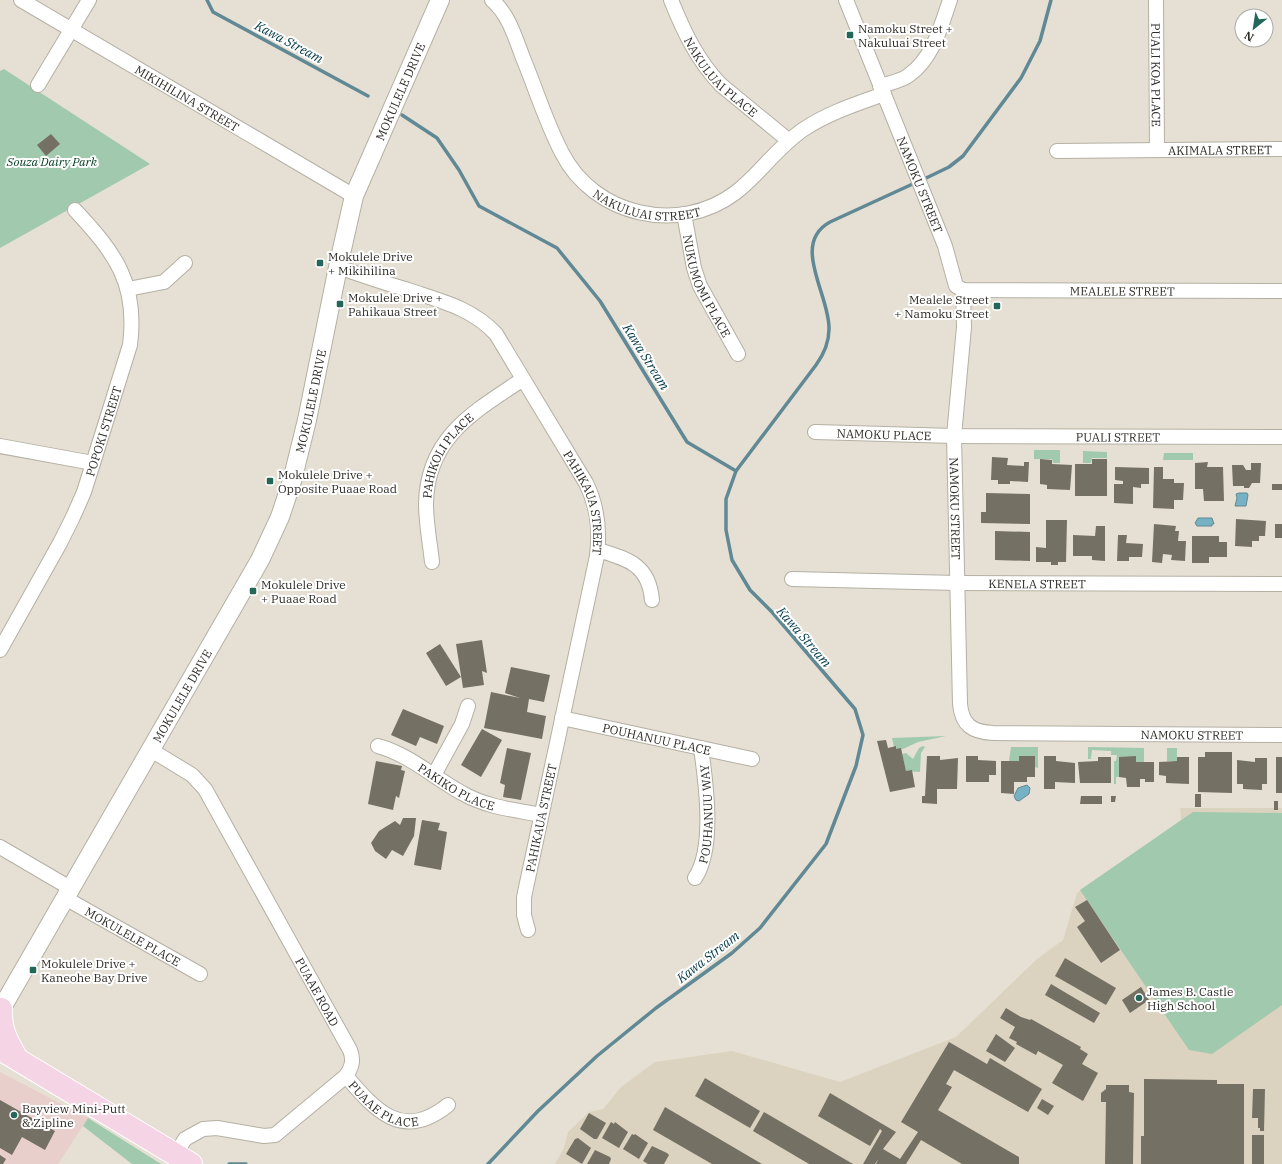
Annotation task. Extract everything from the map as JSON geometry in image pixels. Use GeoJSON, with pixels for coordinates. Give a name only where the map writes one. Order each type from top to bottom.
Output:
{"type":"FeatureCollection","features":[{"type":"Feature","properties":{"kind":"main road"},"geometry":{"type":"LineString","coordinates":[[1,1010],[1,1023],[8,1054],[183,1159]]}},
{"type":"Feature","properties":{"kind":"street","name":"MIKIHILINA STREET"},"geometry":{"type":"LineString","coordinates":[[21,0],[354,196]]}},
{"type":"Feature","properties":{"kind":"street"},"geometry":{"type":"LineString","coordinates":[[38,85],[89,0]]}},
{"type":"Feature","properties":{"kind":"street","name":"MOKULELE DRIVE"},"geometry":{"type":"LineString","coordinates":[[1,1010],[260,560],[280,517],[292,481],[307,420],[354,196],[440,0]]}},
{"type":"Feature","properties":{"kind":"street","name":"NAKULUAI STREET"},"geometry":{"type":"LineString","coordinates":[[492,0],[509,22],[562,153],[579,178],[602,197],[629,210],[656,216],[684,214],[711,207],[735,193],[788,140],[805,128],[833,112],[909,76],[925,58],[934,43],[950,0]]}},
{"type":"Feature","properties":{"kind":"street","name":"NAKULUAI PLACE"},"geometry":{"type":"LineString","coordinates":[[671,0],[693,49],[711,75],[788,140]]}},
{"type":"Feature","properties":{"kind":"street","name":"NAMOKU STREET"},"geometry":{"type":"LineString","coordinates":[[846,0],[949,259],[956,286],[963,290],[964,327],[954,436],[961,711],[966,723],[977,731],[993,733],[1282,735]]}},
{"type":"Feature","properties":{"kind":"street","name":"PUALI KOA PLACE"},"geometry":{"type":"LineString","coordinates":[[1156,0],[1157,150]]}},
{"type":"Feature","properties":{"kind":"street","name":"AKIMALA STREET"},"geometry":{"type":"LineString","coordinates":[[1057,152],[1282,149]]}},
{"type":"Feature","properties":{"kind":"street","name":"POPOKI STREET"},"geometry":{"type":"LineString","coordinates":[[0,650],[60,543],[84,492],[130,345],[132,320],[128,289],[123,274],[108,246],[76,210]]}},
{"type":"Feature","properties":{"kind":"street","name":"NUKUMOMI PLACE"},"geometry":{"type":"LineString","coordinates":[[684,214],[694,268],[700,286],[738,354]]}},
{"type":"Feature","properties":{"kind":"street"},"geometry":{"type":"LineString","coordinates":[[128,289],[164,282],[185,263]]}},
{"type":"Feature","properties":{"kind":"street","name":"PAHIKAUA STREET"},"geometry":{"type":"LineString","coordinates":[[338,267],[454,305],[476,316],[496,334],[592,494],[598,523],[598,550],[524,897],[524,915],[528,930]]}},
{"type":"Feature","properties":{"kind":"street","name":"MEALELE STREET"},"geometry":{"type":"LineString","coordinates":[[963,290],[1282,291]]}},
{"type":"Feature","properties":{"kind":"street","name":"PAHIKOLI PLACE"},"geometry":{"type":"LineString","coordinates":[[432,562],[426,500],[428,481],[436,456],[443,444],[460,423],[523,379]]}},
{"type":"Feature","properties":{"kind":"street","name":"NAMOKU PLACE"},"geometry":{"type":"LineString","coordinates":[[815,432],[954,436]]}},
{"type":"Feature","properties":{"kind":"street","name":"PUALI STREET"},"geometry":{"type":"LineString","coordinates":[[954,436],[1282,437]]}},
{"type":"Feature","properties":{"kind":"street"},"geometry":{"type":"LineString","coordinates":[[0,446],[93,463]]}},
{"type":"Feature","properties":{"kind":"street"},"geometry":{"type":"LineString","coordinates":[[598,550],[622,557],[638,567],[649,582],[652,600]]}},
{"type":"Feature","properties":{"kind":"street","name":"KENELA STREET"},"geometry":{"type":"LineString","coordinates":[[792,579],[957,583],[1282,584]]}},
{"type":"Feature","properties":{"kind":"street"},"geometry":{"type":"LineString","coordinates":[[434,775],[462,724],[468,706]]}},
{"type":"Feature","properties":{"kind":"street","name":"POUHANUU PLACE"},"geometry":{"type":"LineString","coordinates":[[562,718],[752,759]]}},
{"type":"Feature","properties":{"kind":"street","name":"PAKIKO PLACE"},"geometry":{"type":"LineString","coordinates":[[378,746],[405,756],[462,793],[479,801],[495,806],[541,815]]}},
{"type":"Feature","properties":{"kind":"street","name":"POUHANUU WAY"},"geometry":{"type":"LineString","coordinates":[[695,878],[703,864],[706,850],[706,788],[701,748]]}},
{"type":"Feature","properties":{"kind":"street","name":"PUAAE ROAD"},"geometry":{"type":"LineString","coordinates":[[151,750],[192,775],[210,797],[350,1050],[352,1065],[346,1076]]}},
{"type":"Feature","properties":{"kind":"street","name":"MOKULELE PLACE"},"geometry":{"type":"LineString","coordinates":[[0,847],[68,893],[200,974]]}},
{"type":"Feature","properties":{"kind":"street"},"geometry":{"type":"LineString","coordinates":[[183,1159],[185,1139],[203,1129],[217,1128],[264,1136],[275,1135],[346,1076]]}},
{"type":"Feature","properties":{"kind":"street","name":"PUAAE PLACE"},"geometry":{"type":"LineString","coordinates":[[346,1076],[370,1104],[385,1115],[393,1118],[412,1121],[422,1119],[431,1116],[448,1105]]}},
{"type":"Feature","properties":{"kind":"shaded area","name":"James B. Castle High School"},"geometry":{"type":"Polygon","coordinates":[[[1180,808],[1282,808],[1282,1164],[555,1164],[564,1148],[568,1132],[589,1112],[603,1109],[621,1087],[655,1062],[732,1051],[840,1082],[956,1037],[1037,959],[1063,940],[1077,893],[1181,820],[1180,808]]]}},
{"type":"Feature","properties":{"kind":"shaded area"},"geometry":{"type":"Polygon","coordinates":[[[0,1072],[88,1118],[58,1164],[0,1164],[0,1072]]]}},
{"type":"Feature","properties":{"kind":"green space","name":"Souza Dairy Park"},"geometry":{"type":"Polygon","coordinates":[[[4,69],[150,164],[0,248],[0,71],[4,69]]]}},
{"type":"Feature","properties":{"kind":"green space"},"geometry":{"type":"Polygon","coordinates":[[[1034,450],[1060,450],[1060,463],[1053,463],[1052,459],[1034,459],[1034,450]]]}},
{"type":"Feature","properties":{"kind":"green space"},"geometry":{"type":"Polygon","coordinates":[[[1083,451],[1107,452],[1107,458],[1092,458],[1091,463],[1083,463],[1083,451]]]}},
{"type":"Feature","properties":{"kind":"green space"},"geometry":{"type":"Polygon","coordinates":[[[1164,453],[1193,453],[1193,460],[1163,460],[1164,453]]]}},
{"type":"Feature","properties":{"kind":"green space"},"geometry":{"type":"Polygon","coordinates":[[[946,736],[918,742],[903,749],[896,749],[896,747],[894,747],[892,738],[946,736]]]}},
{"type":"Feature","properties":{"kind":"green space"},"geometry":{"type":"Polygon","coordinates":[[[923,746],[925,747],[921,753],[920,772],[906,771],[902,754],[906,753],[913,759],[919,748],[923,746]]]}},
{"type":"Feature","properties":{"kind":"green space"},"geometry":{"type":"Polygon","coordinates":[[[1011,747],[1038,747],[1038,768],[1035,767],[1035,756],[1019,756],[1019,761],[1009,761],[1011,747]]]}},
{"type":"Feature","properties":{"kind":"green space"},"geometry":{"type":"Polygon","coordinates":[[[1088,747],[1144,748],[1144,762],[1136,762],[1135,757],[1119,757],[1119,777],[1116,777],[1116,784],[1114,784],[1114,761],[1116,761],[1117,755],[1111,755],[1111,751],[1092,750],[1091,759],[1088,759],[1088,747]]]}},
{"type":"Feature","properties":{"kind":"green space"},"geometry":{"type":"Polygon","coordinates":[[[1167,748],[1177,748],[1177,761],[1167,761],[1167,748]]]}},
{"type":"Feature","properties":{"kind":"green space"},"geometry":{"type":"Polygon","coordinates":[[[1193,812],[1282,813],[1282,1005],[1212,1054],[1189,1050],[1080,890],[1193,812]]]}},
{"type":"Feature","properties":{"kind":"green space"},"geometry":{"type":"Polygon","coordinates":[[[88,1118],[161,1164],[132,1164],[83,1126],[88,1118]]]}},
{"type":"Feature","properties":{"kind":"water"},"geometry":{"type":"Polygon","coordinates":[[[1247,493],[1246,506],[1235,506],[1237,498],[1236,494],[1247,493]]]}},
{"type":"Feature","properties":{"kind":"water"},"geometry":{"type":"Polygon","coordinates":[[[1198,518],[1212,518],[1214,524],[1212,524],[1212,526],[1197,526],[1195,523],[1198,518]]]}},
{"type":"Feature","properties":{"kind":"water"},"geometry":{"type":"Polygon","coordinates":[[[1027,785],[1030,788],[1029,794],[1019,801],[1016,800],[1014,796],[1018,788],[1027,785]]]}},
{"type":"Feature","properties":{"kind":"building"},"geometry":{"type":"Polygon","coordinates":[[[51,134],[60,144],[46,156],[37,145],[51,134]]]}},
{"type":"Feature","properties":{"kind":"building"},"geometry":{"type":"Polygon","coordinates":[[[992,457],[1008,458],[1007,465],[1024,466],[1024,462],[1029,462],[1028,482],[1010,481],[1010,484],[998,484],[998,480],[991,480],[992,457]]]}},
{"type":"Feature","properties":{"kind":"building"},"geometry":{"type":"Polygon","coordinates":[[[1040,459],[1052,460],[1052,464],[1072,465],[1070,490],[1047,489],[1047,485],[1040,484],[1040,459]]]}},
{"type":"Feature","properties":{"kind":"building"},"geometry":{"type":"Polygon","coordinates":[[[1092,459],[1107,459],[1107,496],[1075,496],[1075,464],[1092,464],[1092,459]]]}},
{"type":"Feature","properties":{"kind":"building"},"geometry":{"type":"Polygon","coordinates":[[[1208,462],[1207,467],[1223,467],[1224,501],[1204,501],[1203,489],[1195,489],[1195,463],[1208,462]]]}},
{"type":"Feature","properties":{"kind":"building"},"geometry":{"type":"Polygon","coordinates":[[[1251,463],[1261,463],[1260,483],[1252,483],[1249,488],[1244,488],[1244,486],[1233,486],[1232,465],[1243,465],[1246,470],[1251,470],[1251,463]]]}},
{"type":"Feature","properties":{"kind":"building"},"geometry":{"type":"Polygon","coordinates":[[[1115,467],[1149,468],[1149,484],[1141,484],[1141,488],[1133,487],[1133,504],[1114,503],[1114,484],[1123,484],[1123,481],[1115,480],[1115,467]]]}},
{"type":"Feature","properties":{"kind":"building"},"geometry":{"type":"Polygon","coordinates":[[[1154,467],[1163,467],[1163,479],[1174,479],[1174,483],[1184,483],[1183,500],[1174,500],[1174,509],[1153,508],[1154,467]]]}},
{"type":"Feature","properties":{"kind":"building"},"geometry":{"type":"Polygon","coordinates":[[[1272,484],[1282,484],[1282,490],[1272,490],[1272,484]]]}},
{"type":"Feature","properties":{"kind":"building"},"geometry":{"type":"Polygon","coordinates":[[[986,493],[1030,494],[1030,524],[981,523],[981,512],[986,512],[986,493]]]}},
{"type":"Feature","properties":{"kind":"building"},"geometry":{"type":"Polygon","coordinates":[[[1236,519],[1266,521],[1265,536],[1259,536],[1259,541],[1252,541],[1252,547],[1235,546],[1236,519]]]}},
{"type":"Feature","properties":{"kind":"building"},"geometry":{"type":"Polygon","coordinates":[[[1046,520],[1067,520],[1066,562],[1058,562],[1058,565],[1051,565],[1051,562],[1036,562],[1036,547],[1046,548],[1046,520]]]}},
{"type":"Feature","properties":{"kind":"building"},"geometry":{"type":"Polygon","coordinates":[[[1154,524],[1176,526],[1175,531],[1179,531],[1178,541],[1186,541],[1185,561],[1171,560],[1172,555],[1163,554],[1162,563],[1152,562],[1154,524]]]}},
{"type":"Feature","properties":{"kind":"building"},"geometry":{"type":"Polygon","coordinates":[[[1275,524],[1282,524],[1282,538],[1275,538],[1275,524]]]}},
{"type":"Feature","properties":{"kind":"building"},"geometry":{"type":"Polygon","coordinates":[[[1096,526],[1105,526],[1105,561],[1092,560],[1092,556],[1073,556],[1073,535],[1095,536],[1096,526]]]}},
{"type":"Feature","properties":{"kind":"building"},"geometry":{"type":"Polygon","coordinates":[[[995,531],[1030,532],[1030,561],[995,560],[995,531]]]}},
{"type":"Feature","properties":{"kind":"building"},"geometry":{"type":"Polygon","coordinates":[[[1118,535],[1127,535],[1126,543],[1143,544],[1142,557],[1129,557],[1129,561],[1117,561],[1118,535]]]}},
{"type":"Feature","properties":{"kind":"building"},"geometry":{"type":"Polygon","coordinates":[[[1192,536],[1219,536],[1219,542],[1227,542],[1227,557],[1209,557],[1209,563],[1192,563],[1192,536]]]}},
{"type":"Feature","properties":{"kind":"building"},"geometry":{"type":"Polygon","coordinates":[[[482,640],[487,673],[482,671],[484,685],[463,688],[456,644],[482,640]]]}},
{"type":"Feature","properties":{"kind":"building"},"geometry":{"type":"Polygon","coordinates":[[[440,644],[461,677],[446,686],[426,653],[440,644]]]}},
{"type":"Feature","properties":{"kind":"building"},"geometry":{"type":"Polygon","coordinates":[[[511,667],[550,675],[544,702],[529,699],[527,712],[546,716],[542,739],[484,728],[491,692],[520,698],[505,693],[511,667]]]}},
{"type":"Feature","properties":{"kind":"building"},"geometry":{"type":"Polygon","coordinates":[[[403,709],[444,726],[437,744],[420,737],[416,746],[391,735],[403,709]]]}},
{"type":"Feature","properties":{"kind":"building"},"geometry":{"type":"Polygon","coordinates":[[[482,729],[502,740],[481,777],[461,765],[482,729]]]}},
{"type":"Feature","properties":{"kind":"building"},"geometry":{"type":"Polygon","coordinates":[[[886,740],[888,748],[896,746],[896,749],[901,748],[906,771],[912,770],[915,787],[890,792],[877,741],[886,740]]]}},
{"type":"Feature","properties":{"kind":"building"},"geometry":{"type":"Polygon","coordinates":[[[507,748],[531,753],[521,800],[503,797],[505,785],[500,783],[507,748]]]}},
{"type":"Feature","properties":{"kind":"building"},"geometry":{"type":"Polygon","coordinates":[[[1205,752],[1232,752],[1232,793],[1198,792],[1198,757],[1205,757],[1205,752]]]}},
{"type":"Feature","properties":{"kind":"building"},"geometry":{"type":"Polygon","coordinates":[[[927,756],[940,756],[940,760],[958,758],[957,789],[937,789],[937,804],[922,803],[922,796],[925,796],[927,756]]]}},
{"type":"Feature","properties":{"kind":"building"},"geometry":{"type":"Polygon","coordinates":[[[966,756],[978,756],[978,760],[996,761],[996,775],[989,775],[989,782],[966,782],[966,756]]]}},
{"type":"Feature","properties":{"kind":"building"},"geometry":{"type":"Polygon","coordinates":[[[1019,756],[1035,756],[1035,777],[1027,777],[1027,782],[1014,782],[1014,794],[1001,793],[1001,761],[1019,761],[1019,756]]]}},
{"type":"Feature","properties":{"kind":"building"},"geometry":{"type":"Polygon","coordinates":[[[1044,756],[1056,756],[1056,761],[1075,763],[1075,783],[1055,782],[1055,789],[1044,789],[1044,756]]]}},
{"type":"Feature","properties":{"kind":"building"},"geometry":{"type":"Polygon","coordinates":[[[1136,756],[1136,762],[1154,762],[1154,782],[1145,782],[1145,779],[1140,779],[1140,787],[1127,787],[1126,778],[1119,777],[1119,757],[1136,756]]]}},
{"type":"Feature","properties":{"kind":"building"},"geometry":{"type":"Polygon","coordinates":[[[1098,757],[1111,757],[1111,783],[1080,783],[1078,762],[1098,761],[1098,757]]]}},
{"type":"Feature","properties":{"kind":"building"},"geometry":{"type":"Polygon","coordinates":[[[1177,757],[1189,757],[1189,784],[1166,783],[1166,776],[1159,775],[1159,762],[1177,761],[1177,757]]]}},
{"type":"Feature","properties":{"kind":"building"},"geometry":{"type":"Polygon","coordinates":[[[1276,757],[1282,757],[1282,793],[1276,793],[1276,757]]]}},
{"type":"Feature","properties":{"kind":"building"},"geometry":{"type":"Polygon","coordinates":[[[1255,758],[1267,758],[1267,784],[1262,784],[1262,790],[1243,789],[1243,784],[1237,784],[1237,760],[1255,762],[1255,758]]]}},
{"type":"Feature","properties":{"kind":"building"},"geometry":{"type":"Polygon","coordinates":[[[376,761],[402,766],[401,770],[405,771],[399,798],[396,796],[393,810],[368,804],[376,761]]]}},
{"type":"Feature","properties":{"kind":"building"},"geometry":{"type":"Polygon","coordinates":[[[1195,794],[1201,794],[1201,807],[1195,807],[1195,794]]]}},
{"type":"Feature","properties":{"kind":"building"},"geometry":{"type":"Polygon","coordinates":[[[1081,796],[1102,796],[1102,804],[1080,804],[1081,796]]]}},
{"type":"Feature","properties":{"kind":"building"},"geometry":{"type":"Polygon","coordinates":[[[1111,796],[1116,796],[1115,802],[1111,802],[1111,796]]]}},
{"type":"Feature","properties":{"kind":"building"},"geometry":{"type":"Polygon","coordinates":[[[1274,801],[1278,801],[1278,810],[1274,810],[1274,801]]]}},
{"type":"Feature","properties":{"kind":"building"},"geometry":{"type":"Polygon","coordinates":[[[403,818],[416,818],[414,836],[403,856],[392,850],[386,859],[375,851],[371,843],[379,831],[395,821],[400,825],[403,818]]]}},
{"type":"Feature","properties":{"kind":"building"},"geometry":{"type":"Polygon","coordinates":[[[422,820],[440,823],[438,830],[447,832],[441,870],[414,865],[422,820]]]}},
{"type":"Feature","properties":{"kind":"building"},"geometry":{"type":"Polygon","coordinates":[[[1087,900],[1120,950],[1101,963],[1077,927],[1085,921],[1075,907],[1087,900]]]}},
{"type":"Feature","properties":{"kind":"building"},"geometry":{"type":"Polygon","coordinates":[[[1065,958],[1116,988],[1106,1005],[1055,976],[1065,958]]]}},
{"type":"Feature","properties":{"kind":"building"},"geometry":{"type":"Polygon","coordinates":[[[1051,984],[1100,1013],[1094,1023],[1045,995],[1051,984]]]}},
{"type":"Feature","properties":{"kind":"building"},"geometry":{"type":"Polygon","coordinates":[[[1141,987],[1149,1000],[1130,1013],[1122,1000],[1141,987]]]}},
{"type":"Feature","properties":{"kind":"building"},"geometry":{"type":"Polygon","coordinates":[[[1006,1008],[1021,1017],[1031,1019],[1081,1047],[1080,1049],[1088,1054],[1082,1064],[1098,1073],[1083,1101],[1052,1083],[1063,1065],[1038,1051],[1036,1055],[1016,1044],[1017,1042],[1009,1038],[1015,1027],[1000,1018],[1006,1008]]]}},
{"type":"Feature","properties":{"kind":"building"},"geometry":{"type":"Polygon","coordinates":[[[996,1034],[1015,1048],[1005,1062],[986,1051],[996,1034]]]}},
{"type":"Feature","properties":{"kind":"building"},"geometry":{"type":"Polygon","coordinates":[[[949,1042],[987,1064],[990,1058],[1042,1089],[1028,1112],[954,1070],[946,1084],[952,1087],[938,1110],[1019,1157],[1019,1164],[962,1164],[921,1140],[906,1164],[876,1164],[878,1159],[875,1164],[863,1164],[882,1131],[880,1129],[870,1146],[818,1116],[830,1093],[896,1132],[883,1149],[900,1159],[918,1132],[901,1122],[949,1042]]]}},
{"type":"Feature","properties":{"kind":"building"},"geometry":{"type":"Polygon","coordinates":[[[705,1078],[760,1111],[750,1128],[695,1096],[705,1078]]]}},
{"type":"Feature","properties":{"kind":"building"},"geometry":{"type":"Polygon","coordinates":[[[1144,1079],[1217,1080],[1217,1084],[1244,1084],[1244,1164],[1141,1164],[1141,1136],[1144,1136],[1144,1079]]]}},
{"type":"Feature","properties":{"kind":"building"},"geometry":{"type":"Polygon","coordinates":[[[1106,1085],[1129,1085],[1129,1092],[1134,1093],[1133,1164],[1105,1164],[1106,1102],[1101,1102],[1101,1093],[1106,1089],[1106,1085]]]}},
{"type":"Feature","properties":{"kind":"building"},"geometry":{"type":"Polygon","coordinates":[[[1253,1089],[1265,1089],[1264,1131],[1260,1131],[1260,1128],[1258,1128],[1258,1118],[1252,1118],[1253,1089]]]}},
{"type":"Feature","properties":{"kind":"building"},"geometry":{"type":"Polygon","coordinates":[[[1042,1099],[1054,1106],[1048,1115],[1037,1108],[1042,1099]]]}},
{"type":"Feature","properties":{"kind":"building","name":"Bayview Mini-Putt & Zipline"},"geometry":{"type":"Polygon","coordinates":[[[0,1100],[55,1131],[45,1150],[22,1137],[12,1155],[0,1148],[0,1100]]]}},
{"type":"Feature","properties":{"kind":"building"},"geometry":{"type":"Polygon","coordinates":[[[665,1107],[762,1164],[712,1164],[653,1130],[665,1107]]]}},
{"type":"Feature","properties":{"kind":"building"},"geometry":{"type":"Polygon","coordinates":[[[764,1112],[853,1164],[809,1164],[753,1131],[764,1112]]]}},
{"type":"Feature","properties":{"kind":"building"},"geometry":{"type":"Polygon","coordinates":[[[589,1113],[606,1123],[597,1139],[594,1139],[580,1129],[589,1113]]]}},
{"type":"Feature","properties":{"kind":"building"},"geometry":{"type":"Polygon","coordinates":[[[611,1122],[614,1124],[615,1122],[628,1132],[619,1148],[602,1138],[611,1122]]]}},
{"type":"Feature","properties":{"kind":"building"},"geometry":{"type":"Polygon","coordinates":[[[632,1134],[635,1134],[648,1143],[639,1159],[623,1149],[632,1134]]]}},
{"type":"Feature","properties":{"kind":"building"},"geometry":{"type":"Polygon","coordinates":[[[1252,1135],[1264,1135],[1264,1164],[1252,1164],[1252,1135]]]}},
{"type":"Feature","properties":{"kind":"building"},"geometry":{"type":"Polygon","coordinates":[[[578,1138],[591,1148],[582,1164],[566,1154],[575,1139],[578,1138]]]}},
{"type":"Feature","properties":{"kind":"building"},"geometry":{"type":"Polygon","coordinates":[[[652,1146],[669,1155],[664,1164],[648,1164],[643,1161],[652,1146]]]}},
{"type":"Feature","properties":{"kind":"building"},"geometry":{"type":"Polygon","coordinates":[[[595,1150],[610,1157],[611,1159],[609,1164],[587,1164],[595,1150]]]}},
{"type":"Feature","properties":{"kind":"building"},"geometry":{"type":"Polygon","coordinates":[[[0,1155],[6,1159],[3,1164],[0,1164],[0,1155]]]}},
{"type":"Feature","properties":{"kind":"waterway","name":"Kawa Stream"},"geometry":{"type":"LineString","coordinates":[[207,0],[213,12],[368,96]]}},
{"type":"Feature","properties":{"kind":"waterway"},"geometry":{"type":"LineString","coordinates":[[922,180],[949,167],[963,156],[1021,78],[1040,41],[1051,0]]}},
{"type":"Feature","properties":{"kind":"waterway","name":"Kawa Stream"},"geometry":{"type":"LineString","coordinates":[[402,115],[437,138],[459,170],[479,206],[557,248],[600,301],[687,442],[736,471],[726,499],[726,530],[732,560],[750,590],[772,612],[855,709],[863,735],[856,766],[826,844],[760,928],[732,953],[656,1008],[597,1056],[538,1111],[488,1164]]}},
{"type":"Feature","properties":{"kind":"waterway"},"geometry":{"type":"LineString","coordinates":[[736,471],[816,365],[826,348],[829,334],[828,316],[812,257],[813,243],[819,232],[830,222],[917,182]]}},
{"type":"Feature","properties":{"kind":"waterway","name":"Kawa Stream"},"geometry":{"type":"LineString","coordinates":[[229,1164],[246,1164]]}},
{"type":"Feature","properties":{"kind":"place","name":"Namoku Street + Nakuluai Street"},"geometry":{"type":"Point","coordinates":[850,35]}},
{"type":"Feature","properties":{"kind":"place","name":"Mokulele Drive + Mikihilina"},"geometry":{"type":"Point","coordinates":[320,263]}},
{"type":"Feature","properties":{"kind":"place","name":"Mokulele Drive + Pahikaua Street"},"geometry":{"type":"Point","coordinates":[340,304]}},
{"type":"Feature","properties":{"kind":"place","name":"Mealele Street + Namoku Street"},"geometry":{"type":"Point","coordinates":[997,306]}},
{"type":"Feature","properties":{"kind":"place","name":"Mokulele Drive + Opposite Puaae Road"},"geometry":{"type":"Point","coordinates":[270,481]}},
{"type":"Feature","properties":{"kind":"place","name":"Mokulele Drive + Puaae Road"},"geometry":{"type":"Point","coordinates":[253,591]}},
{"type":"Feature","properties":{"kind":"place","name":"Mokulele Drive + Kaneohe Bay Drive"},"geometry":{"type":"Point","coordinates":[33,970]}},
{"type":"Feature","properties":{"kind":"place","name":"James B. Castle High School"},"geometry":{"type":"Point","coordinates":[1139,998]}},
{"type":"Feature","properties":{"kind":"place","name":"Bayview Mini-Putt & Zipline"},"geometry":{"type":"Point","coordinates":[14,1115]}}]}
